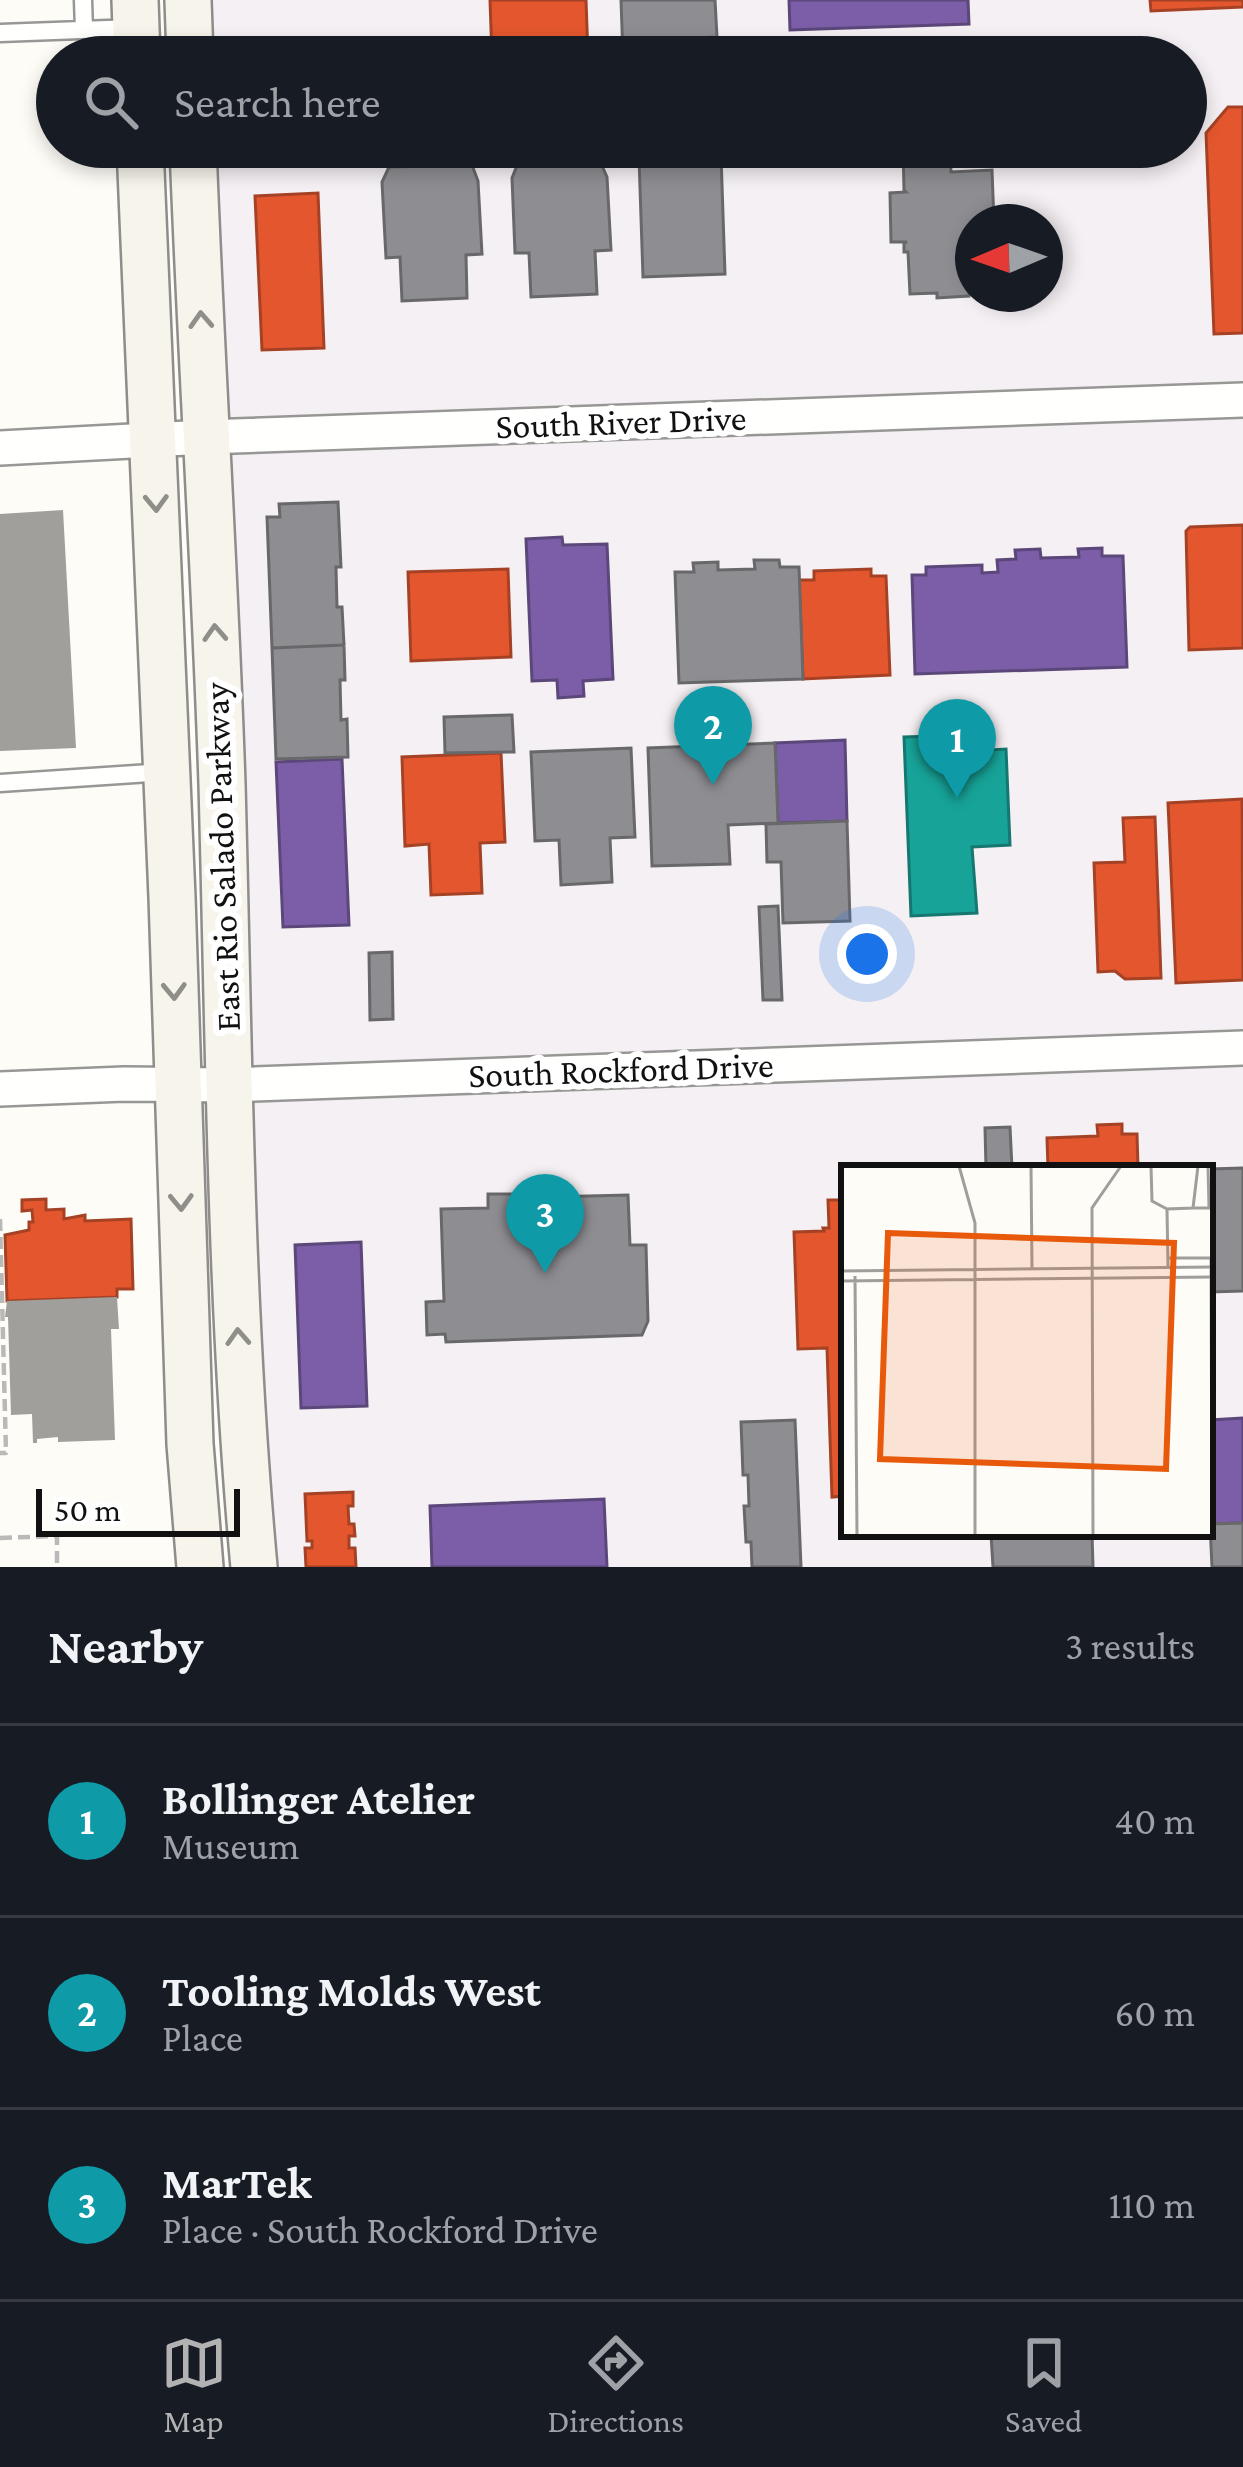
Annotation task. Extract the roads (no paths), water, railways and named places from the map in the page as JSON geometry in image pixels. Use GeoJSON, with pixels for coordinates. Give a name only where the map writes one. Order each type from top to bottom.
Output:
{"type":"FeatureCollection","features":[{"type":"Feature","properties":{"kind":"main road"},"geometry":{"type":"LineString","coordinates":[[188,0],[189,36]]}},
{"type":"Feature","properties":{"kind":"main road","name":"East Rio Salado Parkway"},"geometry":{"type":"LineString","coordinates":[[141,168],[190,1444],[200,1567]]}},
{"type":"Feature","properties":{"kind":"main road","name":"East Rio Salado Parkway"},"geometry":{"type":"LineString","coordinates":[[195,168],[222,778],[228,1085],[244,1454],[254,1567]]}},
{"type":"Feature","properties":{"kind":"street","name":"South River Drive"},"geometry":{"type":"LineString","coordinates":[[0,448],[1243,400]]}},
{"type":"Feature","properties":{"kind":"street","name":"South Rockford Drive"},"geometry":{"type":"LineString","coordinates":[[0,1089],[1243,1048]]}},
{"type":"Feature","properties":{"kind":"lane"},"geometry":{"type":"LineString","coordinates":[[82,0],[83,30]]}},
{"type":"Feature","properties":{"kind":"lane"},"geometry":{"type":"LineString","coordinates":[[0,33],[136,28]]}},
{"type":"Feature","properties":{"kind":"lane"},"geometry":{"type":"LineString","coordinates":[[0,783],[166,772]]}},
{"type":"Feature","properties":{"kind":"place","name":"Tooling Molds West"},"geometry":{"type":"Point","coordinates":[713,785]}},
{"type":"Feature","properties":{"kind":"place","name":"Bollinger Atelier"},"geometry":{"type":"Point","coordinates":[957,798]}},
{"type":"Feature","properties":{"kind":"place","name":"MarTek"},"geometry":{"type":"Point","coordinates":[545,1273]}}]}
